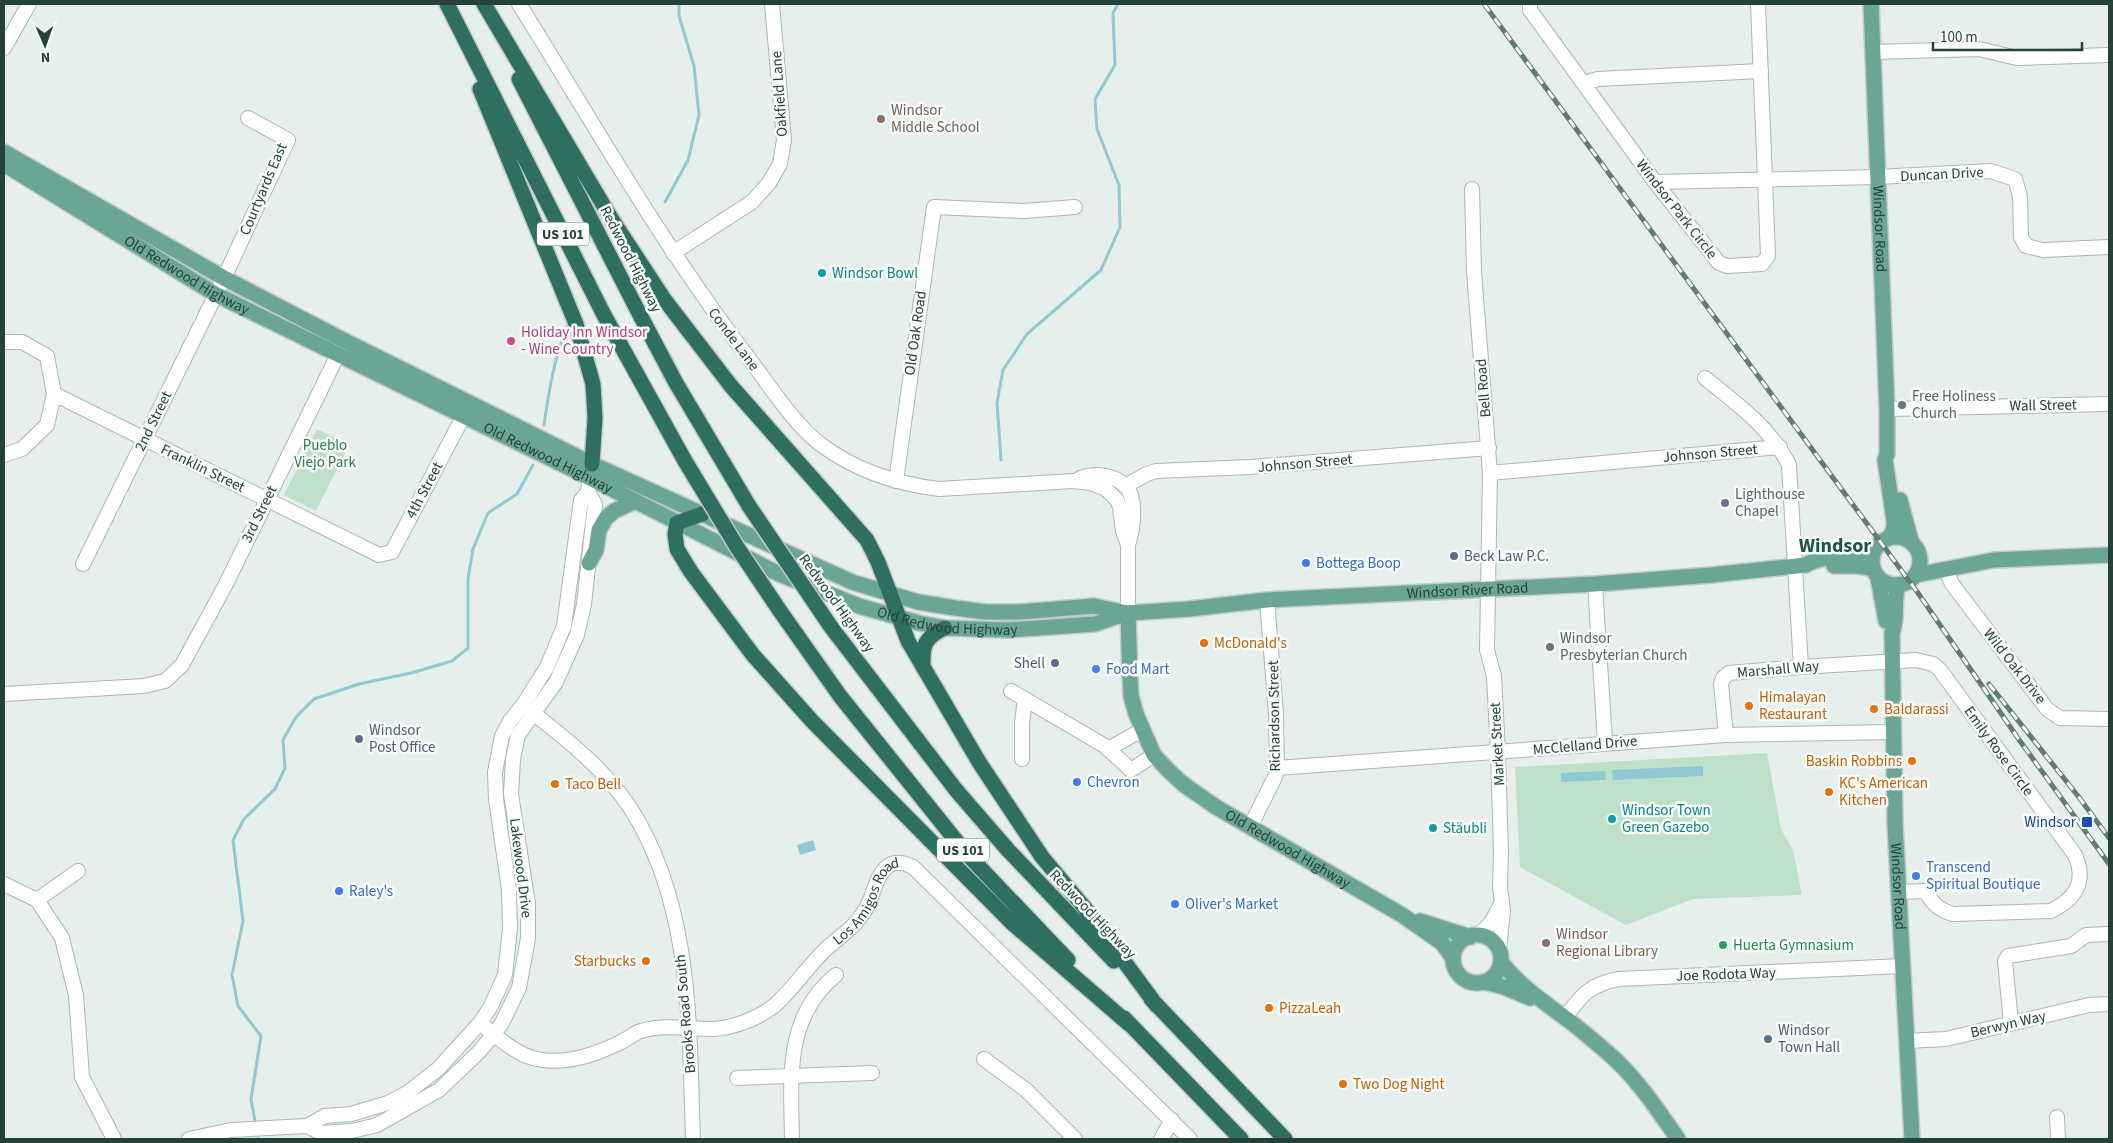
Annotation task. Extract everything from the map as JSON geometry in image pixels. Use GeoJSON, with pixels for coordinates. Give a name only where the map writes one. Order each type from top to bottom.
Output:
{"type":"FeatureCollection","features":[{"type":"Feature","properties":{"kind":"highway","name":"US 101"},"geometry":{"type":"LineString","coordinates":[[446,4],[604,315],[684,461],[736,547],[780,611],[840,696],[966,854],[1241,1139]]}},
{"type":"Feature","properties":{"kind":"highway"},"geometry":{"type":"LineString","coordinates":[[446,4],[576,324],[593,384],[595,418],[590,478]]}},
{"type":"Feature","properties":{"kind":"highway"},"geometry":{"type":"LineString","coordinates":[[482,4],[611,218],[664,299],[731,386],[867,540],[878,562],[908,641],[979,762],[1042,857],[1084,907],[1157,1006]]}},
{"type":"Feature","properties":{"kind":"highway","name":"Redwood Highway"},"geometry":{"type":"LineString","coordinates":[[482,4],[640,317],[676,383],[749,506],[831,627],[956,790],[1008,850],[1285,1139]]}},
{"type":"Feature","properties":{"kind":"highway"},"geometry":{"type":"LineString","coordinates":[[702,514],[677,523],[675,534],[678,549],[691,572],[753,655],[812,721],[1012,923],[1129,1024]]}},
{"type":"Feature","properties":{"kind":"highway"},"geometry":{"type":"LineString","coordinates":[[923,668],[923,651],[927,640],[934,632],[945,628]]}},
{"type":"Feature","properties":{"kind":"main road","name":"Windsor Road"},"geometry":{"type":"LineString","coordinates":[[1871,4],[1887,409],[1887,454],[1885,460],[1894,520],[1894,528],[1890,537]]}},
{"type":"Feature","properties":{"kind":"main road","name":"Old Redwood Highway"},"geometry":{"type":"LineString","coordinates":[[4,152],[224,278],[345,341],[590,478],[702,514],[844,579],[918,602],[986,612],[1019,612],[1094,606],[1128,613]]}},
{"type":"Feature","properties":{"kind":"main road","name":"Old Redwood Highway"},"geometry":{"type":"LineString","coordinates":[[4,164],[215,294],[590,478],[780,574],[825,594],[898,618],[945,628],[1008,630],[1094,624],[1128,613]]}},
{"type":"Feature","properties":{"kind":"main road","name":"Windsor Road"},"geometry":{"type":"LineString","coordinates":[[1887,454],[1892,459],[1911,541]]}},
{"type":"Feature","properties":{"kind":"main road"},"geometry":{"type":"LineString","coordinates":[[589,563],[596,550],[599,530],[606,518],[614,511],[636,501]]}},
{"type":"Feature","properties":{"kind":"main road"},"geometry":{"type":"LineString","coordinates":[[1890,537],[1902,537],[1911,541],[1920,556],[1920,564],[1916,575],[1910,581],[1891,585],[1875,574],[1872,559],[1875,548],[1882,541],[1890,537]]}},
{"type":"Feature","properties":{"kind":"main road","name":"Windsor River Road"},"geometry":{"type":"LineString","coordinates":[[1128,613],[1197,609],[1268,600],[1595,584],[1711,575],[1801,565],[1813,560],[1864,553],[1875,548]]}},
{"type":"Feature","properties":{"kind":"main road"},"geometry":{"type":"LineString","coordinates":[[1920,556],[1938,562],[1970,564],[1994,560],[2109,556]]}},
{"type":"Feature","properties":{"kind":"main road"},"geometry":{"type":"LineString","coordinates":[[1916,575],[1964,568],[1970,564]]}},
{"type":"Feature","properties":{"kind":"main road","name":"Windsor River Road"},"geometry":{"type":"LineString","coordinates":[[1801,565],[1814,568],[1845,565],[1875,574]]}},
{"type":"Feature","properties":{"kind":"main road","name":"Windsor Road"},"geometry":{"type":"LineString","coordinates":[[1875,574],[1887,627],[1892,633]]}},
{"type":"Feature","properties":{"kind":"main road","name":"Windsor Road"},"geometry":{"type":"LineString","coordinates":[[1898,585],[1894,604],[1895,627],[1892,633],[1895,824],[1912,1139]]}},
{"type":"Feature","properties":{"kind":"main road","name":"Old Redwood Highway"},"geometry":{"type":"LineString","coordinates":[[1128,613],[1132,696],[1142,730],[1154,755],[1173,775],[1198,796],[1402,915],[1442,943],[1454,958]]}},
{"type":"Feature","properties":{"kind":"main road","name":"Old Redwood Highway"},"geometry":{"type":"LineString","coordinates":[[1402,915],[1448,932],[1474,936]]}},
{"type":"Feature","properties":{"kind":"main road"},"geometry":{"type":"LineString","coordinates":[[1540,1001],[1504,987],[1484,982],[1476,983],[1463,978],[1455,967],[1454,958],[1458,945],[1474,936],[1491,940],[1512,976],[1540,1001],[1565,1017],[1610,1055],[1642,1089],[1678,1139]]}},
{"type":"Feature","properties":{"kind":"main road"},"geometry":{"type":"LineString","coordinates":[[1484,982],[1496,975],[1500,956]]}},
{"type":"Feature","properties":{"kind":"street"},"geometry":{"type":"LineString","coordinates":[[4,48],[29,4]]}},
{"type":"Feature","properties":{"kind":"street","name":"Conde Lane"},"geometry":{"type":"LineString","coordinates":[[519,4],[673,252],[715,314],[796,420],[820,443],[858,467],[896,481],[939,489],[1073,481],[1098,486],[1106,490],[1117,500],[1120,507],[1123,531],[1128,545]]}},
{"type":"Feature","properties":{"kind":"street","name":"Oakfield Lane"},"geometry":{"type":"LineString","coordinates":[[673,252],[752,202],[769,183],[780,164],[784,140],[772,4]]}},
{"type":"Feature","properties":{"kind":"street","name":"Windsor Park Circle"},"geometry":{"type":"LineString","coordinates":[[1530,4],[1530,10],[1585,83],[1655,182],[1719,263],[1727,266],[1762,264],[1768,256],[1758,4]]}},
{"type":"Feature","properties":{"kind":"street"},"geometry":{"type":"LineString","coordinates":[[1873,52],[1979,49],[2017,58],[2109,55]]}},
{"type":"Feature","properties":{"kind":"street"},"geometry":{"type":"LineString","coordinates":[[1585,83],[1598,79],[1761,71]]}},
{"type":"Feature","properties":{"kind":"street","name":"Courtyards East"},"geometry":{"type":"LineString","coordinates":[[224,278],[288,140],[248,118]]}},
{"type":"Feature","properties":{"kind":"street","name":"Duncan Drive"},"geometry":{"type":"LineString","coordinates":[[1655,182],[1991,171],[2006,174],[2015,179],[2020,196],[2020,237],[2026,246],[2043,250],[2109,247]]}},
{"type":"Feature","properties":{"kind":"street","name":"Bell Road"},"geometry":{"type":"LineString","coordinates":[[1472,189],[1475,282],[1489,448],[1489,588]]}},
{"type":"Feature","properties":{"kind":"street","name":"Old Oak Road"},"geometry":{"type":"LineString","coordinates":[[896,481],[934,207],[1024,211],[1075,207]]}},
{"type":"Feature","properties":{"kind":"street","name":"2nd Street"},"geometry":{"type":"LineString","coordinates":[[83,564],[224,278]]}},
{"type":"Feature","properties":{"kind":"street","name":"3rd Street"},"geometry":{"type":"LineString","coordinates":[[4,694],[144,686],[165,680],[182,665],[226,584],[345,341]]}},
{"type":"Feature","properties":{"kind":"street"},"geometry":{"type":"LineString","coordinates":[[4,342],[22,342],[47,356],[54,394],[47,425],[22,448],[4,455]]}},
{"type":"Feature","properties":{"kind":"street"},"geometry":{"type":"LineString","coordinates":[[1706,378],[1759,423],[1780,447],[1790,465],[1801,565],[1801,667]]}},
{"type":"Feature","properties":{"kind":"street","name":"Franklin Street"},"geometry":{"type":"LineString","coordinates":[[54,394],[379,555]]}},
{"type":"Feature","properties":{"kind":"street","name":"Wall Street"},"geometry":{"type":"LineString","coordinates":[[1887,409],[2109,404]]}},
{"type":"Feature","properties":{"kind":"street","name":"4th Street"},"geometry":{"type":"LineString","coordinates":[[379,555],[392,552],[463,417]]}},
{"type":"Feature","properties":{"kind":"street","name":"Johnson Street"},"geometry":{"type":"LineString","coordinates":[[1490,473],[1780,447]]}},
{"type":"Feature","properties":{"kind":"street","name":"Johnson Street"},"geometry":{"type":"LineString","coordinates":[[1124,486],[1156,471],[1250,467],[1489,448]]}},
{"type":"Feature","properties":{"kind":"street","name":"Conde Lane"},"geometry":{"type":"LineString","coordinates":[[1073,481],[1086,476],[1099,475],[1113,478],[1124,486],[1131,496],[1132,530],[1128,545],[1128,613]]}},
{"type":"Feature","properties":{"kind":"street","name":"Lakewood Drive"},"geometry":{"type":"LineString","coordinates":[[189,1139],[231,1130],[307,1126],[325,1116],[351,1114],[388,1103],[407,1093],[438,1069],[480,1023],[492,1006],[505,975],[510,929],[509,890],[496,799],[495,772],[502,736],[510,721],[529,709],[556,682],[576,635],[584,604],[589,563],[594,504],[590,478]]}},
{"type":"Feature","properties":{"kind":"street","name":"Lakewood Drive"},"geometry":{"type":"LineString","coordinates":[[307,1126],[321,1133],[352,1131],[377,1125],[439,1090],[478,1053],[494,1034],[502,1023],[518,988],[528,938],[528,904],[511,794],[513,759],[518,735],[548,668],[564,626],[581,500],[590,478]]}},
{"type":"Feature","properties":{"kind":"street","name":"Wild Oak Drive"},"geometry":{"type":"LineString","coordinates":[[1946,570],[1952,584],[2047,709],[2060,718],[2109,719]]}},
{"type":"Feature","properties":{"kind":"street"},"geometry":{"type":"LineString","coordinates":[[1595,584],[1605,742]]}},
{"type":"Feature","properties":{"kind":"street","name":"Market Street"},"geometry":{"type":"LineString","coordinates":[[1489,588],[1487,650],[1494,676],[1501,853],[1500,887],[1503,921],[1500,956]]}},
{"type":"Feature","properties":{"kind":"street","name":"Richardson Street"},"geometry":{"type":"LineString","coordinates":[[1250,827],[1276,777],[1277,768],[1276,714],[1268,600]]}},
{"type":"Feature","properties":{"kind":"street","name":"Marshall Way"},"geometry":{"type":"LineString","coordinates":[[1726,735],[1722,678],[1729,673],[1892,661]]}},
{"type":"Feature","properties":{"kind":"street","name":"Emily Rose Circle"},"geometry":{"type":"LineString","coordinates":[[1892,661],[1925,662],[1933,664],[1940,670],[2075,855],[2080,866],[2078,884],[2074,895],[2065,904],[2051,911],[1953,914],[1933,904],[1926,891],[1899,892]]}},
{"type":"Feature","properties":{"kind":"street"},"geometry":{"type":"LineString","coordinates":[[1011,691],[1108,749],[1131,770],[1154,755]]}},
{"type":"Feature","properties":{"kind":"street"},"geometry":{"type":"LineString","coordinates":[[1022,759],[1022,723],[1025,699]]}},
{"type":"Feature","properties":{"kind":"street","name":"Brooks Road South"},"geometry":{"type":"LineString","coordinates":[[529,709],[596,766],[630,808],[646,836],[668,890],[685,975],[693,1139]]}},
{"type":"Feature","properties":{"kind":"street"},"geometry":{"type":"LineString","coordinates":[[1108,749],[1142,730]]}},
{"type":"Feature","properties":{"kind":"street","name":"McClelland Drive"},"geometry":{"type":"LineString","coordinates":[[1277,768],[1498,753],[1605,742],[1726,735],[1894,732]]}},
{"type":"Feature","properties":{"kind":"street","name":"Los Amigos Road"},"geometry":{"type":"LineString","coordinates":[[480,1023],[504,1044],[536,1059],[560,1060],[599,1052],[641,1031],[664,1028],[714,1029],[752,1019],[774,1006],[828,948],[856,923],[866,910],[885,868],[891,864],[905,862],[913,866],[1190,1139]]}},
{"type":"Feature","properties":{"kind":"street"},"geometry":{"type":"LineString","coordinates":[[37,900],[78,871]]}},
{"type":"Feature","properties":{"kind":"street"},"geometry":{"type":"LineString","coordinates":[[4,884],[37,900],[62,938],[76,995],[82,1077],[114,1139]]}},
{"type":"Feature","properties":{"kind":"street"},"geometry":{"type":"LineString","coordinates":[[1474,936],[1491,923],[1502,902]]}},
{"type":"Feature","properties":{"kind":"street"},"geometry":{"type":"LineString","coordinates":[[2011,1023],[2005,962],[2008,956],[2071,946],[2086,935],[2109,934]]}},
{"type":"Feature","properties":{"kind":"street","name":"Joe Rodota Way"},"geometry":{"type":"LineString","coordinates":[[1565,1017],[1587,990],[1604,982],[1619,979],[1902,966]]}},
{"type":"Feature","properties":{"kind":"street"},"geometry":{"type":"LineString","coordinates":[[792,1139],[791,1076],[795,1039],[811,1002],[824,984],[836,974]]}},
{"type":"Feature","properties":{"kind":"street","name":"Berwyn Way"},"geometry":{"type":"LineString","coordinates":[[1906,1041],[1946,1039],[2089,1005],[2109,1004]]}},
{"type":"Feature","properties":{"kind":"street"},"geometry":{"type":"LineString","coordinates":[[984,1059],[1026,1090],[1075,1139]]}},
{"type":"Feature","properties":{"kind":"street"},"geometry":{"type":"LineString","coordinates":[[737,1078],[872,1073]]}},
{"type":"Feature","properties":{"kind":"street"},"geometry":{"type":"LineString","coordinates":[[2057,1117],[2058,1139]]}},
{"type":"Feature","properties":{"kind":"street"},"geometry":{"type":"LineString","coordinates":[[1161,1139],[1172,1120]]}},
{"type":"Feature","properties":{"kind":"green space","name":"Pueblo Viejo Park"},"geometry":{"type":"Polygon","coordinates":[[[317,429],[349,445],[316,511],[284,495],[317,429]]]}},
{"type":"Feature","properties":{"kind":"green space"},"geometry":{"type":"Polygon","coordinates":[[[1767,753],[1781,829],[1793,850],[1802,895],[1693,899],[1626,925],[1520,867],[1515,767],[1767,753]]]}},
{"type":"Feature","properties":{"kind":"water"},"geometry":{"type":"Polygon","coordinates":[[[1703,766],[1703,776],[1613,780],[1612,770],[1703,766]]]}},
{"type":"Feature","properties":{"kind":"water"},"geometry":{"type":"Polygon","coordinates":[[[1605,771],[1606,780],[1561,782],[1561,773],[1605,771]]]}},
{"type":"Feature","properties":{"kind":"water"},"geometry":{"type":"Polygon","coordinates":[[[813,840],[816,850],[800,855],[797,845],[813,840]]]}},
{"type":"Feature","properties":{"kind":"waterway"},"geometry":{"type":"LineString","coordinates":[[665,202],[688,160],[699,115],[694,66],[679,16],[679,4]]}},
{"type":"Feature","properties":{"kind":"waterway"},"geometry":{"type":"LineString","coordinates":[[1001,460],[997,403],[1003,370],[1027,334],[1101,270],[1120,227],[1119,185],[1097,129],[1095,99],[1115,65],[1113,13],[1118,4]]}},
{"type":"Feature","properties":{"kind":"waterway"},"geometry":{"type":"LineString","coordinates":[[544,425],[550,387],[568,325]]}},
{"type":"Feature","properties":{"kind":"waterway"},"geometry":{"type":"LineString","coordinates":[[255,1121],[251,1099],[261,1036],[238,1006],[232,975],[243,921],[233,840],[244,819],[275,789],[285,768],[283,740],[296,717],[314,699],[359,684],[411,673],[452,661],[468,648],[468,579],[473,549],[488,513],[517,494],[533,465]]}},
{"type":"Feature","properties":{"kind":"railway"},"geometry":{"type":"LineString","coordinates":[[1484,4],[1918,593],[2020,741],[2109,864]]}},
{"type":"Feature","properties":{"kind":"railway"},"geometry":{"type":"LineString","coordinates":[[1989,684],[2109,838]]}},
{"type":"Feature","properties":{"kind":"place","name":"Windsor Middle School"},"geometry":{"type":"Point","coordinates":[881,119]}},
{"type":"Feature","properties":{"kind":"place","name":"Windsor Bowl"},"geometry":{"type":"Point","coordinates":[822,273]}},
{"type":"Feature","properties":{"kind":"place","name":"Holiday Inn Windsor - Wine Country"},"geometry":{"type":"Point","coordinates":[511,341]}},
{"type":"Feature","properties":{"kind":"place","name":"Free Holiness Church"},"geometry":{"type":"Point","coordinates":[1902,405]}},
{"type":"Feature","properties":{"kind":"place","name":"Lighthouse Chapel"},"geometry":{"type":"Point","coordinates":[1725,503]}},
{"type":"Feature","properties":{"kind":"place","name":"Beck Law P.C."},"geometry":{"type":"Point","coordinates":[1454,556]}},
{"type":"Feature","properties":{"kind":"place","name":"Bottega Boop"},"geometry":{"type":"Point","coordinates":[1306,563]}},
{"type":"Feature","properties":{"kind":"place","name":"McDonald's"},"geometry":{"type":"Point","coordinates":[1204,643]}},
{"type":"Feature","properties":{"kind":"place","name":"Windsor Presbyterian Church"},"geometry":{"type":"Point","coordinates":[1550,647]}},
{"type":"Feature","properties":{"kind":"place","name":"Shell"},"geometry":{"type":"Point","coordinates":[1055,663]}},
{"type":"Feature","properties":{"kind":"place","name":"Food Mart"},"geometry":{"type":"Point","coordinates":[1096,669]}},
{"type":"Feature","properties":{"kind":"place","name":"Himalayan Restaurant"},"geometry":{"type":"Point","coordinates":[1749,706]}},
{"type":"Feature","properties":{"kind":"place","name":"Baldarassi"},"geometry":{"type":"Point","coordinates":[1874,709]}},
{"type":"Feature","properties":{"kind":"place","name":"Windsor Post Office"},"geometry":{"type":"Point","coordinates":[359,739]}},
{"type":"Feature","properties":{"kind":"place","name":"Baskin Robbins"},"geometry":{"type":"Point","coordinates":[1912,761]}},
{"type":"Feature","properties":{"kind":"place","name":"Chevron"},"geometry":{"type":"Point","coordinates":[1077,782]}},
{"type":"Feature","properties":{"kind":"place","name":"Taco Bell"},"geometry":{"type":"Point","coordinates":[555,784]}},
{"type":"Feature","properties":{"kind":"place","name":"KC's American Kitchen"},"geometry":{"type":"Point","coordinates":[1829,792]}},
{"type":"Feature","properties":{"kind":"place","name":"Windsor Town Green Gazebo"},"geometry":{"type":"Point","coordinates":[1612,819]}},
{"type":"Feature","properties":{"kind":"place","name":"Windsor"},"geometry":{"type":"Point","coordinates":[2087,822]}},
{"type":"Feature","properties":{"kind":"place","name":"Stäubli"},"geometry":{"type":"Point","coordinates":[1433,828]}},
{"type":"Feature","properties":{"kind":"place","name":"Transcend Spiritual Boutique"},"geometry":{"type":"Point","coordinates":[1916,876]}},
{"type":"Feature","properties":{"kind":"place","name":"Raley's"},"geometry":{"type":"Point","coordinates":[339,891]}},
{"type":"Feature","properties":{"kind":"place","name":"Oliver's Market"},"geometry":{"type":"Point","coordinates":[1175,904]}},
{"type":"Feature","properties":{"kind":"place","name":"Windsor Regional Library"},"geometry":{"type":"Point","coordinates":[1546,943]}},
{"type":"Feature","properties":{"kind":"place","name":"Huerta Gymnasium"},"geometry":{"type":"Point","coordinates":[1723,945]}},
{"type":"Feature","properties":{"kind":"place","name":"Starbucks"},"geometry":{"type":"Point","coordinates":[646,961]}},
{"type":"Feature","properties":{"kind":"place","name":"PizzaLeah"},"geometry":{"type":"Point","coordinates":[1269,1008]}},
{"type":"Feature","properties":{"kind":"place","name":"Windsor Town Hall"},"geometry":{"type":"Point","coordinates":[1768,1039]}},
{"type":"Feature","properties":{"kind":"place","name":"Two Dog Night"},"geometry":{"type":"Point","coordinates":[1343,1084]}},
{"type":"Feature","properties":{"kind":"district","name":"Windsor"},"geometry":{"type":"Point","coordinates":[1835,545]}}]}
